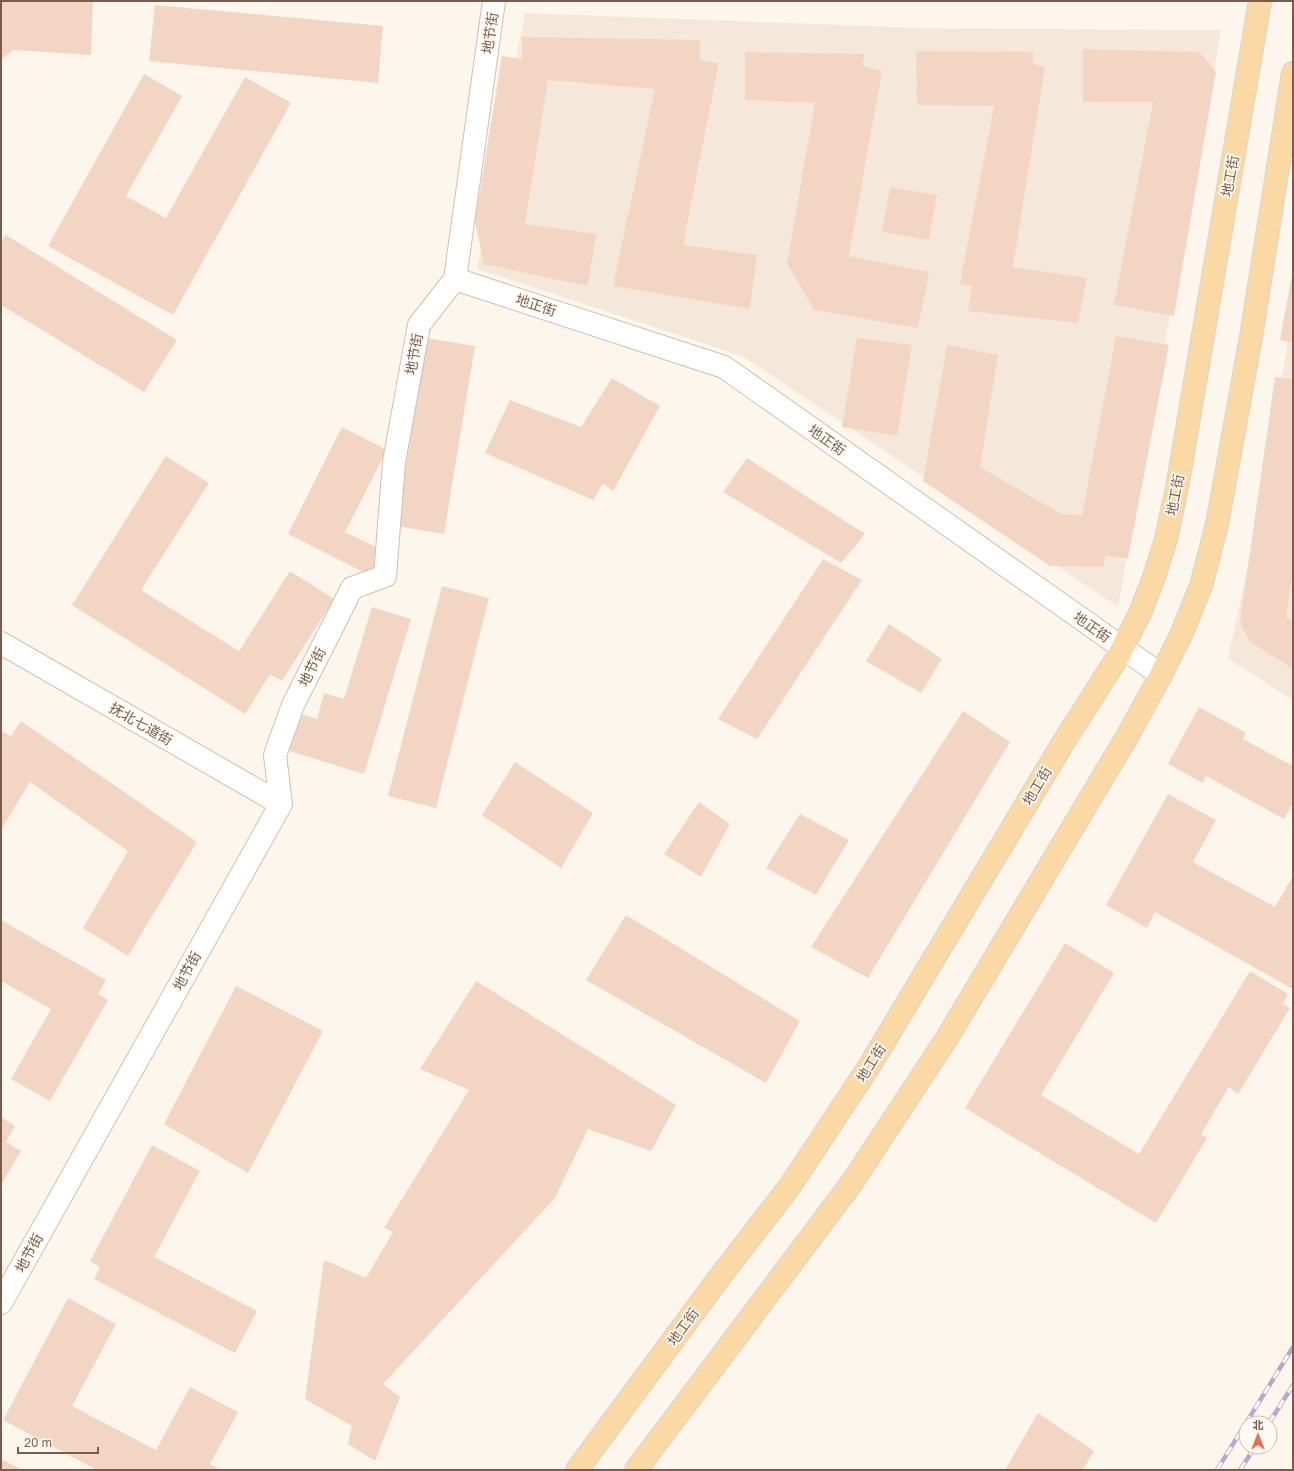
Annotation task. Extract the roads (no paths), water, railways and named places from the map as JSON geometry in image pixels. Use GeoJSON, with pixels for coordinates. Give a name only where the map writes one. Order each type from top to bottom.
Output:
{"type":"FeatureCollection","features":[{"type":"Feature","properties":{"kind":"main road","name":"地工街"},"geometry":{"type":"LineString","coordinates":[[577,1470],[714,1284],[790,1186],[870,1065],[1063,744],[1122,649],[1141,611],[1166,539],[1177,488],[1260,1]]}},
{"type":"Feature","properties":{"kind":"main road"},"geometry":{"type":"LineString","coordinates":[[636,1470],[860,1171],[947,1038],[1128,736],[1181,635],[1201,586],[1217,524],[1251,337],[1293,73]]}},
{"type":"Feature","properties":{"kind":"street","name":"地节街"},"geometry":{"type":"LineString","coordinates":[[1,1303],[281,804],[275,755],[293,705],[352,588],[385,576],[394,462],[419,325],[455,279],[494,1]]}},
{"type":"Feature","properties":{"kind":"street","name":"地正街"},"geometry":{"type":"LineString","coordinates":[[455,279],[724,367],[1122,649],[1161,675]]}},
{"type":"Feature","properties":{"kind":"street","name":"抚北七道街"},"geometry":{"type":"LineString","coordinates":[[1,643],[281,804]]}},
{"type":"Feature","properties":{"kind":"railway"},"geometry":{"type":"LineString","coordinates":[[1217,1470],[1293,1347]]}},
{"type":"Feature","properties":{"kind":"railway"},"geometry":{"type":"LineString","coordinates":[[1274,1415],[1293,1385]]}},
{"type":"Feature","properties":{"kind":"railway"},"geometry":{"type":"LineString","coordinates":[[1240,1470],[1250,1455]]}}]}
